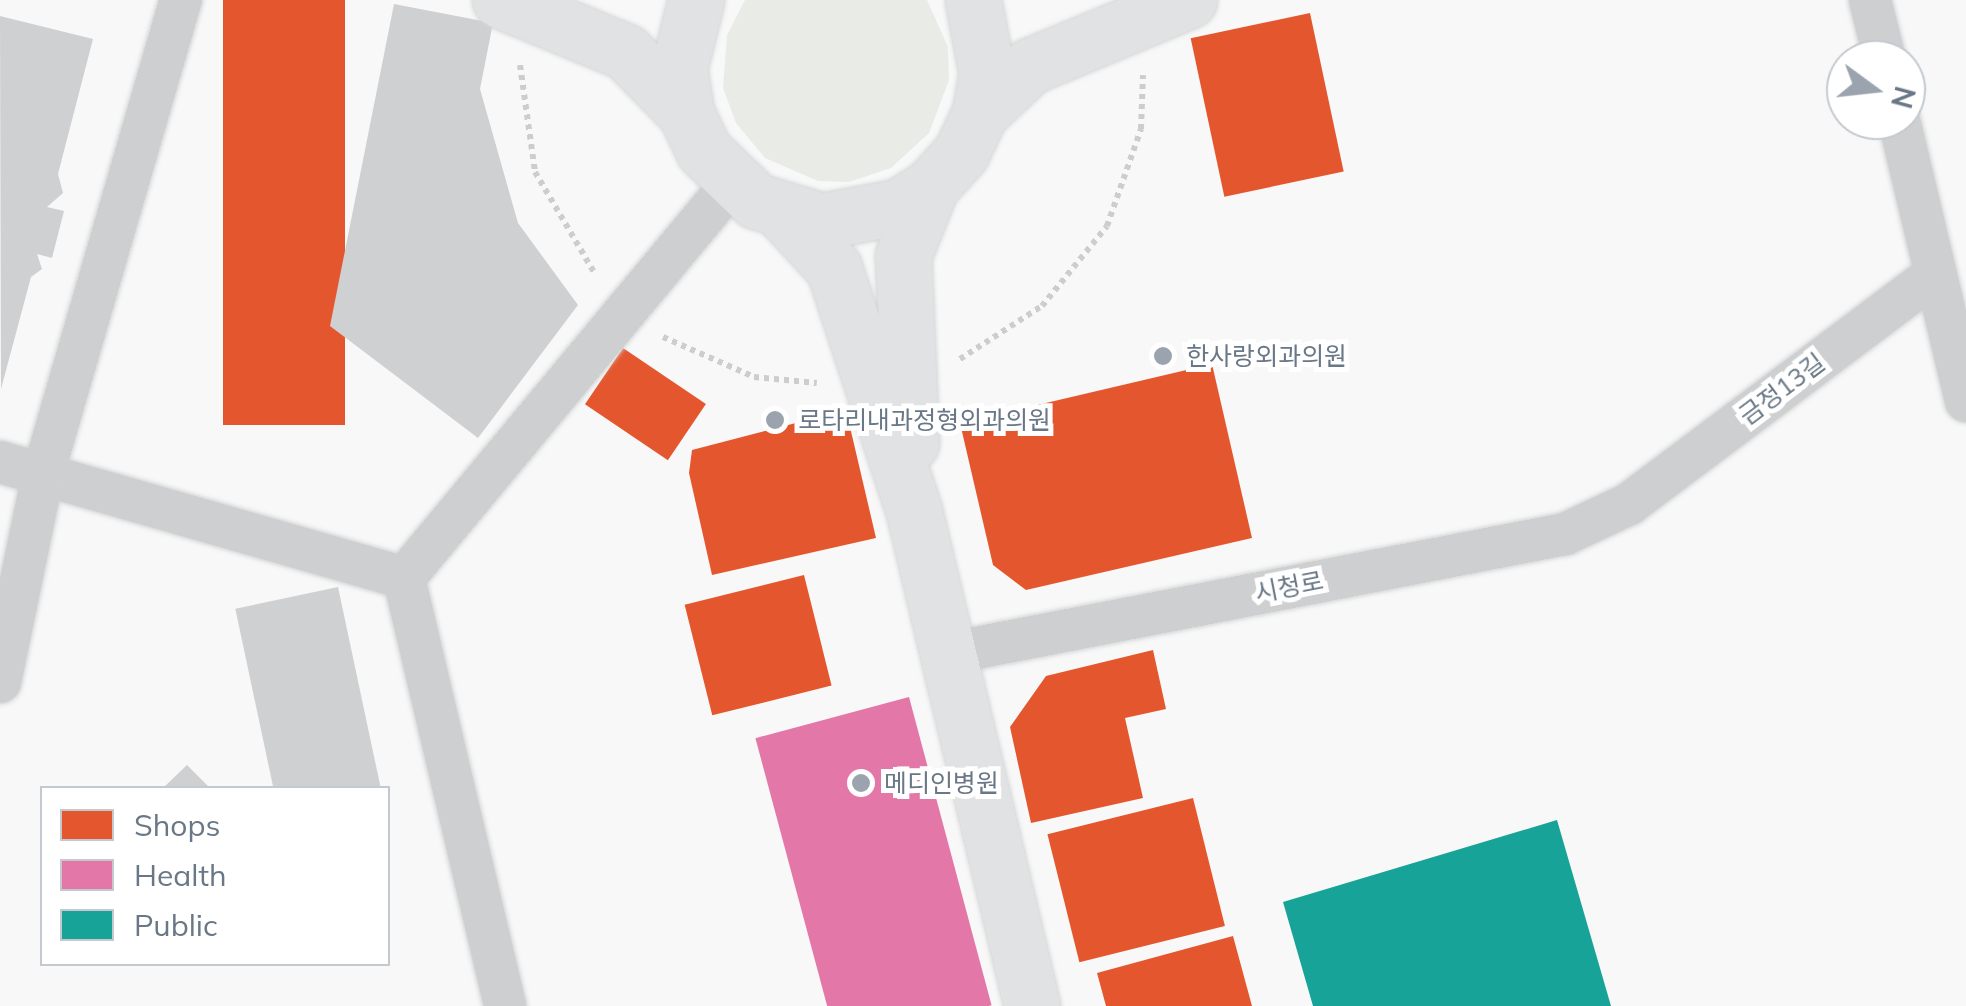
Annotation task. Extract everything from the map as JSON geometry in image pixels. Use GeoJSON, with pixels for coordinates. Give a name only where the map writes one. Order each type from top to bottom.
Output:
{"type":"FeatureCollection","features":[{"type":"Feature","properties":{"kind":"street"},"geometry":{"type":"LineString","coordinates":[[0,682],[42,474],[180,0]]}},
{"type":"Feature","properties":{"kind":"street"},"geometry":{"type":"LineString","coordinates":[[696,0],[685,22],[679,68],[686,113],[704,151],[732,183],[783,213],[834,268],[914,511],[944,654],[1032,1006]]}},
{"type":"Feature","properties":{"kind":"street"},"geometry":{"type":"LineString","coordinates":[[914,511],[903,256],[931,186],[960,154],[980,114],[987,74],[972,0]]}},
{"type":"Feature","properties":{"kind":"street"},"geometry":{"type":"LineString","coordinates":[[980,114],[1030,66],[1189,0]]}},
{"type":"Feature","properties":{"kind":"street"},"geometry":{"type":"LineString","coordinates":[[1870,0],[1879,40]]}},
{"type":"Feature","properties":{"kind":"street"},"geometry":{"type":"LineString","coordinates":[[515,6],[626,52],[686,113]]}},
{"type":"Feature","properties":{"kind":"street"},"geometry":{"type":"LineString","coordinates":[[1904,140],[1966,402]]}},
{"type":"Feature","properties":{"kind":"street"},"geometry":{"type":"LineString","coordinates":[[404,578],[732,183]]}},
{"type":"Feature","properties":{"kind":"street"},"geometry":{"type":"LineString","coordinates":[[783,213],[822,221],[861,219],[931,186]]}},
{"type":"Feature","properties":{"kind":"street","name":"금정13길"},"geometry":{"type":"LineString","coordinates":[[1629,504],[1936,274]]}},
{"type":"Feature","properties":{"kind":"street"},"geometry":{"type":"LineString","coordinates":[[0,462],[404,578]]}},
{"type":"Feature","properties":{"kind":"street","name":"시청로"},"geometry":{"type":"LineString","coordinates":[[944,654],[1565,534],[1629,504]]}},
{"type":"Feature","properties":{"kind":"street"},"geometry":{"type":"LineString","coordinates":[[404,578],[504,1006]]}},
{"type":"Feature","properties":{"kind":"path"},"geometry":{"type":"LineString","coordinates":[[515,6],[535,172]]}},
{"type":"Feature","properties":{"kind":"shaded area"},"geometry":{"type":"Polygon","coordinates":[[[745,0],[927,0],[948,47],[949,80],[929,133],[891,168],[849,182],[818,181],[765,158],[736,123],[723,88],[727,35],[745,0]]]}},
{"type":"Feature","properties":{"kind":"building: Shops"},"geometry":{"type":"Polygon","coordinates":[[[223,0],[345,0],[345,425],[223,425],[223,0]]]}},
{"type":"Feature","properties":{"kind":"building: Shops"},"geometry":{"type":"Polygon","coordinates":[[[1310,13],[1344,171],[1224,197],[1191,38],[1310,13]]]}},
{"type":"Feature","properties":{"kind":"building: Shops"},"geometry":{"type":"Polygon","coordinates":[[[623,348],[706,404],[668,460],[585,404],[623,348]]]}},
{"type":"Feature","properties":{"kind":"building: Shops"},"geometry":{"type":"Polygon","coordinates":[[[1212,364],[1252,538],[1026,590],[993,565],[960,423],[1212,364]]]}},
{"type":"Feature","properties":{"kind":"building: Shops"},"geometry":{"type":"Polygon","coordinates":[[[846,410],[876,538],[712,575],[689,473],[692,450],[846,410]]]}},
{"type":"Feature","properties":{"kind":"building: Shops"},"geometry":{"type":"Polygon","coordinates":[[[804,575],[832,686],[712,715],[685,605],[804,575]]]}},
{"type":"Feature","properties":{"kind":"building: Shops"},"geometry":{"type":"Polygon","coordinates":[[[1153,650],[1166,709],[1125,718],[1143,798],[1031,823],[1010,727],[1046,676],[1153,650]]]}},
{"type":"Feature","properties":{"kind":"building: Shops"},"geometry":{"type":"Polygon","coordinates":[[[1193,798],[1225,926],[1079,962],[1047,834],[1193,798]]]}},
{"type":"Feature","properties":{"kind":"building: Shops"},"geometry":{"type":"Polygon","coordinates":[[[1233,936],[1252,1006],[1106,1006],[1097,973],[1233,936]]]}},
{"type":"Feature","properties":{"kind":"building: Health"},"geometry":{"type":"Polygon","coordinates":[[[909,697],[992,1005],[827,1006],[755,738],[909,697]]]}},
{"type":"Feature","properties":{"kind":"building: Public"},"geometry":{"type":"Polygon","coordinates":[[[1557,820],[1611,1006],[1313,1006],[1283,902],[1557,820]]]}},
{"type":"Feature","properties":{"kind":"building: Other"},"geometry":{"type":"Polygon","coordinates":[[[394,4],[493,23],[480,89],[518,223],[578,305],[478,438],[330,326],[394,4]]]}},
{"type":"Feature","properties":{"kind":"building: Other"},"geometry":{"type":"Polygon","coordinates":[[[0,16],[93,39],[58,174],[63,193],[47,207],[64,211],[52,258],[37,254],[42,269],[31,277],[1,389],[0,16]]]}},
{"type":"Feature","properties":{"kind":"building: Other"},"geometry":{"type":"Polygon","coordinates":[[[338,587],[380,786],[273,786],[235,609],[338,587]]]}},
{"type":"Feature","properties":{"kind":"building: Other"},"geometry":{"type":"Polygon","coordinates":[[[187,765],[208,786],[165,786],[187,765]]]}},
{"type":"Feature","properties":{"kind":"place","name":"한사랑외과의원"},"geometry":{"type":"Point","coordinates":[1163,356]}},
{"type":"Feature","properties":{"kind":"place","name":"로타리내과정형외과의원"},"geometry":{"type":"Point","coordinates":[775,420]}},
{"type":"Feature","properties":{"kind":"place","name":"메디인병원"},"geometry":{"type":"Point","coordinates":[861,783]}}]}
